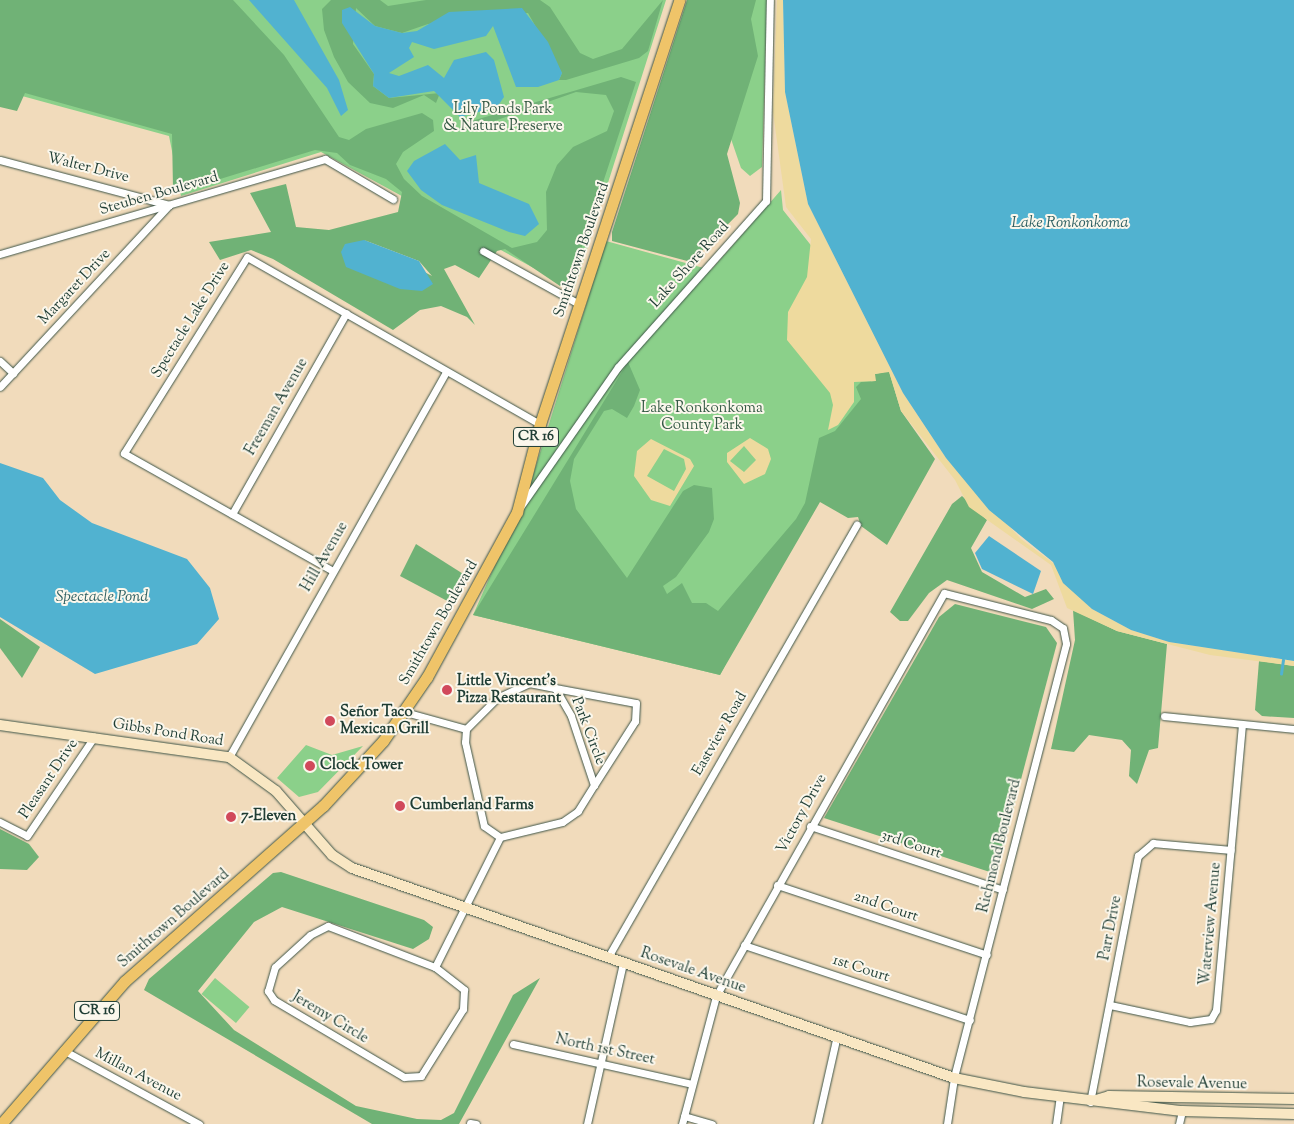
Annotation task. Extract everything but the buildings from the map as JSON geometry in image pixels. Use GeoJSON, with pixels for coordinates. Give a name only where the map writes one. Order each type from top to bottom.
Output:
{"type":"FeatureCollection","features":[{"type":"Feature","properties":{"kind":"main road","name":"Smithtown Boulevard"},"geometry":{"type":"LineString","coordinates":[[1,1124],[63,1050],[125,981],[304,826],[405,712],[473,597],[517,512],[540,424],[679,0]]}},
{"type":"Feature","properties":{"kind":"main road","name":"Gibbs Pond Road"},"geometry":{"type":"LineString","coordinates":[[0,725],[229,757],[274,790],[304,826]]}},
{"type":"Feature","properties":{"kind":"main road","name":"Rosevale Avenue"},"geometry":{"type":"LineString","coordinates":[[304,826],[352,868],[716,996],[837,1035],[954,1078],[1090,1102],[1182,1111],[1294,1114]]}},
{"type":"Feature","properties":{"kind":"main road","name":"Rosevale Avenue"},"geometry":{"type":"LineString","coordinates":[[1090,1102],[1109,1096],[1294,1099]]}},
{"type":"Feature","properties":{"kind":"street","name":"Lake Shore Road"},"geometry":{"type":"LineString","coordinates":[[517,512],[618,367],[766,201],[770,0]]}},
{"type":"Feature","properties":{"kind":"street","name":"Steuben Boulevard"},"geometry":{"type":"LineString","coordinates":[[0,254],[325,159],[393,199]]}},
{"type":"Feature","properties":{"kind":"street","name":"Walter Drive"},"geometry":{"type":"LineString","coordinates":[[0,160],[169,205]]}},
{"type":"Feature","properties":{"kind":"street","name":"Margaret Drive"},"geometry":{"type":"LineString","coordinates":[[0,387],[169,205]]}},
{"type":"Feature","properties":{"kind":"street"},"geometry":{"type":"LineString","coordinates":[[483,250],[579,304]]}},
{"type":"Feature","properties":{"kind":"street","name":"Spectacle Lake Drive"},"geometry":{"type":"LineString","coordinates":[[333,571],[124,453],[247,258],[540,424]]}},
{"type":"Feature","properties":{"kind":"street","name":"Freeman Avenue"},"geometry":{"type":"LineString","coordinates":[[232,514],[346,313]]}},
{"type":"Feature","properties":{"kind":"street"},"geometry":{"type":"LineString","coordinates":[[0,361],[13,373]]}},
{"type":"Feature","properties":{"kind":"street","name":"Hill Avenue"},"geometry":{"type":"LineString","coordinates":[[229,757],[446,372]]}},
{"type":"Feature","properties":{"kind":"street","name":"Eastview Road"},"geometry":{"type":"LineString","coordinates":[[608,957],[857,524]]}},
{"type":"Feature","properties":{"kind":"street","name":"Victory Drive"},"geometry":{"type":"LineString","coordinates":[[682,1124],[716,996],[810,826],[944,593],[1013,611]]}},
{"type":"Feature","properties":{"kind":"street","name":"Richmond Boulevard"},"geometry":{"type":"LineString","coordinates":[[947,1124],[954,1078],[1066,644],[1063,628],[1013,611]]}},
{"type":"Feature","properties":{"kind":"street","name":"Park Circle"},"geometry":{"type":"LineString","coordinates":[[466,729],[498,698],[529,683],[636,704],[634,721],[578,811],[562,822],[500,837]]}},
{"type":"Feature","properties":{"kind":"street","name":"Park Circle"},"geometry":{"type":"LineString","coordinates":[[555,688],[571,716],[594,785]]}},
{"type":"Feature","properties":{"kind":"street"},"geometry":{"type":"LineString","coordinates":[[405,712],[466,729],[464,742],[484,826],[500,837],[435,968]]}},
{"type":"Feature","properties":{"kind":"street"},"geometry":{"type":"LineString","coordinates":[[1164,716],[1242,726],[1294,729]]}},
{"type":"Feature","properties":{"kind":"street","name":"Waterview Avenue"},"geometry":{"type":"LineString","coordinates":[[1110,1005],[1190,1022],[1211,1019],[1218,1000],[1242,726]]}},
{"type":"Feature","properties":{"kind":"street","name":"Pleasant Drive"},"geometry":{"type":"LineString","coordinates":[[0,822],[27,836],[94,737]]}},
{"type":"Feature","properties":{"kind":"street","name":"3rd Court"},"geometry":{"type":"LineString","coordinates":[[810,826],[1003,890]]}},
{"type":"Feature","properties":{"kind":"street","name":"Parr Drive"},"geometry":{"type":"LineString","coordinates":[[1090,1102],[1138,856],[1144,847],[1164,842],[1231,850]]}},
{"type":"Feature","properties":{"kind":"street","name":"2nd Court"},"geometry":{"type":"LineString","coordinates":[[777,885],[987,956]]}},
{"type":"Feature","properties":{"kind":"street","name":"Jeremy Circle"},"geometry":{"type":"LineString","coordinates":[[328,926],[435,968],[456,981],[466,1000],[429,1069],[412,1078],[288,1010],[268,990],[275,967],[310,935],[328,926]]}},
{"type":"Feature","properties":{"kind":"street","name":"1st Court"},"geometry":{"type":"LineString","coordinates":[[744,944],[970,1020]]}},
{"type":"Feature","properties":{"kind":"street"},"geometry":{"type":"LineString","coordinates":[[586,1124],[623,963]]}},
{"type":"Feature","properties":{"kind":"street"},"geometry":{"type":"LineString","coordinates":[[817,1124],[837,1035]]}},
{"type":"Feature","properties":{"kind":"street","name":"North 1st Street"},"geometry":{"type":"LineString","coordinates":[[513,1044],[692,1084]]}},
{"type":"Feature","properties":{"kind":"street","name":"Millan Avenue"},"geometry":{"type":"LineString","coordinates":[[63,1050],[199,1124]]}},
{"type":"Feature","properties":{"kind":"street"},"geometry":{"type":"LineString","coordinates":[[1056,1124],[1060,1097]]}},
{"type":"Feature","properties":{"kind":"street"},"geometry":{"type":"LineString","coordinates":[[1179,1124],[1182,1111]]}},
{"type":"Feature","properties":{"kind":"street"},"geometry":{"type":"LineString","coordinates":[[684,1116],[712,1124]]}},
{"type":"Feature","properties":{"kind":"green space","name":"Lily Ponds Park & Nature Preserve"},"geometry":{"type":"Polygon","coordinates":[[[0,0],[666,0],[574,290],[321,152],[181,196],[169,136],[0,90],[0,0]]]}},
{"type":"Feature","properties":{"kind":"green space"},"geometry":{"type":"Polygon","coordinates":[[[0,0],[233,0],[284,55],[339,137],[349,140],[366,129],[422,113],[433,120],[434,131],[403,152],[396,164],[404,179],[422,196],[512,248],[537,242],[547,230],[546,192],[557,165],[573,147],[607,131],[614,111],[606,95],[576,92],[466,131],[465,123],[621,77],[636,82],[571,280],[560,286],[505,249],[497,251],[479,278],[455,265],[444,269],[475,325],[467,317],[441,306],[420,310],[393,330],[273,259],[251,250],[220,260],[209,242],[271,232],[250,193],[286,184],[296,227],[329,230],[398,212],[402,192],[386,179],[350,165],[337,153],[315,150],[181,191],[173,189],[172,134],[25,93],[17,111],[0,107],[0,0]],[[364,240],[432,276],[419,261],[364,240]]]}},
{"type":"Feature","properties":{"kind":"green space"},"geometry":{"type":"Polygon","coordinates":[[[331,0],[380,0],[388,6],[426,0],[540,0],[550,7],[580,53],[593,59],[622,49],[663,0],[648,51],[639,58],[566,80],[559,80],[562,73],[528,13],[428,24],[402,33],[375,26],[356,8],[353,44],[374,74],[373,86],[389,98],[440,93],[436,103],[424,95],[393,108],[370,103],[348,82],[334,57],[324,30],[322,9],[331,0]]]}},
{"type":"Feature","properties":{"kind":"green space"},"geometry":{"type":"Polygon","coordinates":[[[687,0],[756,0],[751,19],[758,56],[727,154],[740,203],[738,214],[691,262],[612,241],[612,232],[687,0]]]}},
{"type":"Feature","properties":{"kind":"green space"},"geometry":{"type":"Polygon","coordinates":[[[735,0],[767,0],[762,167],[750,176],[741,168],[731,139],[735,0]]]}},
{"type":"Feature","properties":{"kind":"green space","name":"Lake Ronkonkoma County Park"},"geometry":{"type":"Polygon","coordinates":[[[781,190],[783,210],[821,258],[875,374],[720,675],[473,615],[529,488],[606,241],[711,270],[781,190]]]}},
{"type":"Feature","properties":{"kind":"green space"},"geometry":{"type":"Polygon","coordinates":[[[628,362],[640,390],[627,418],[612,409],[604,411],[574,459],[570,481],[576,509],[627,578],[683,491],[694,485],[712,488],[714,519],[709,532],[676,577],[663,586],[667,594],[682,583],[692,603],[706,603],[718,611],[796,519],[805,503],[819,438],[835,431],[861,399],[856,387],[861,382],[875,381],[875,374],[889,371],[901,411],[935,459],[887,545],[861,526],[858,517],[848,518],[820,502],[720,675],[473,615],[628,362]]]}},
{"type":"Feature","properties":{"kind":"green space"},"geometry":{"type":"Polygon","coordinates":[[[962,496],[987,520],[971,548],[982,572],[1025,597],[1046,589],[1054,599],[1032,609],[947,580],[929,593],[908,621],[900,621],[890,612],[952,504],[962,496]]]}},
{"type":"Feature","properties":{"kind":"green space"},"geometry":{"type":"Polygon","coordinates":[[[416,544],[468,577],[453,604],[400,576],[416,544]]]}},
{"type":"Feature","properties":{"kind":"green space"},"geometry":{"type":"Polygon","coordinates":[[[955,604],[1046,627],[1057,643],[996,874],[824,818],[939,617],[955,604]]]}},
{"type":"Feature","properties":{"kind":"green space"},"geometry":{"type":"Polygon","coordinates":[[[1073,610],[1117,631],[1167,644],[1158,748],[1149,750],[1137,784],[1129,776],[1131,750],[1122,740],[1089,735],[1074,752],[1051,749],[1075,640],[1073,610]]]}},
{"type":"Feature","properties":{"kind":"green space"},"geometry":{"type":"Polygon","coordinates":[[[0,619],[40,647],[22,678],[0,648],[0,619]]]}},
{"type":"Feature","properties":{"kind":"green space"},"geometry":{"type":"Polygon","coordinates":[[[1259,661],[1294,666],[1294,718],[1262,716],[1255,710],[1259,661]]]}},
{"type":"Feature","properties":{"kind":"green space"},"geometry":{"type":"Polygon","coordinates":[[[306,745],[332,755],[363,746],[318,792],[299,797],[277,778],[306,745]]]}},
{"type":"Feature","properties":{"kind":"green space"},"geometry":{"type":"Polygon","coordinates":[[[0,829],[29,844],[39,857],[27,870],[0,869],[0,829]]]}},
{"type":"Feature","properties":{"kind":"green space"},"geometry":{"type":"Polygon","coordinates":[[[281,872],[424,920],[433,927],[429,939],[413,949],[282,907],[254,922],[198,991],[234,1030],[356,1106],[417,1119],[441,1120],[454,1113],[513,995],[540,978],[459,1124],[372,1124],[144,990],[149,979],[273,873],[281,872]]]}},
{"type":"Feature","properties":{"kind":"green space"},"geometry":{"type":"Polygon","coordinates":[[[215,978],[249,1007],[236,1023],[202,994],[215,978]]]}},
{"type":"Feature","properties":{"kind":"sand"},"geometry":{"type":"Polygon","coordinates":[[[777,0],[783,0],[785,92],[808,204],[903,393],[946,458],[1021,539],[1056,565],[1060,577],[1092,609],[1131,630],[1169,642],[1294,661],[1294,666],[1210,655],[1117,631],[1067,608],[1051,565],[969,507],[955,480],[901,411],[889,372],[875,374],[876,381],[854,382],[854,402],[838,425],[828,430],[833,405],[830,393],[787,340],[788,312],[807,277],[811,239],[786,207],[773,112],[777,0]]]}},
{"type":"Feature","properties":{"kind":"sand"},"geometry":{"type":"Polygon","coordinates":[[[750,438],[768,449],[771,459],[765,474],[744,484],[727,462],[727,453],[750,438]],[[744,446],[730,461],[744,472],[756,460],[744,446]]]}},
{"type":"Feature","properties":{"kind":"sand"},"geometry":{"type":"Polygon","coordinates":[[[651,439],[690,459],[694,466],[670,506],[651,500],[634,476],[637,451],[651,439]],[[664,449],[647,476],[674,491],[686,469],[684,459],[664,449]]]}},
{"type":"Feature","properties":{"kind":"water"},"geometry":{"type":"Polygon","coordinates":[[[249,0],[294,0],[339,80],[348,110],[341,116],[327,88],[249,0]]]}},
{"type":"Feature","properties":{"kind":"water","name":"Lake Ronkonkoma"},"geometry":{"type":"Polygon","coordinates":[[[783,0],[1294,0],[1294,661],[1169,642],[1131,630],[1092,609],[1063,583],[1053,562],[989,510],[946,458],[903,393],[808,204],[785,92],[783,0]]]}},
{"type":"Feature","properties":{"kind":"water"},"geometry":{"type":"Polygon","coordinates":[[[350,7],[375,26],[402,33],[417,31],[449,12],[522,8],[548,42],[562,73],[559,80],[538,87],[516,87],[493,26],[486,36],[434,49],[412,42],[409,48],[414,57],[389,73],[399,76],[428,65],[444,78],[454,60],[486,52],[494,60],[504,97],[497,107],[460,117],[434,91],[389,98],[373,86],[374,74],[342,23],[342,10],[350,7]]]}},
{"type":"Feature","properties":{"kind":"water"},"geometry":{"type":"Polygon","coordinates":[[[445,144],[460,160],[476,155],[479,183],[529,204],[539,224],[525,236],[509,232],[442,205],[421,190],[407,171],[414,161],[445,144]]]}},
{"type":"Feature","properties":{"kind":"water"},"geometry":{"type":"Polygon","coordinates":[[[364,240],[419,261],[433,284],[422,291],[400,289],[346,267],[341,252],[345,244],[364,240]]]}},
{"type":"Feature","properties":{"kind":"water","name":"Spectacle Pond"},"geometry":{"type":"Polygon","coordinates":[[[0,463],[43,478],[60,500],[92,523],[187,559],[210,588],[219,619],[197,644],[95,674],[0,617],[0,463]]]}},
{"type":"Feature","properties":{"kind":"water"},"geometry":{"type":"Polygon","coordinates":[[[989,536],[1041,571],[1033,594],[982,569],[975,553],[989,536]]]}},
{"type":"Feature","properties":{"kind":"waterway"},"geometry":{"type":"LineString","coordinates":[[1281,674],[1283,660]]}},
{"type":"Feature","properties":{"kind":"place","name":"Little Vincent's Pizza Restaurant"},"geometry":{"type":"Point","coordinates":[447,690]}},
{"type":"Feature","properties":{"kind":"place","name":"Señor Taco Mexican Grill"},"geometry":{"type":"Point","coordinates":[330,721]}},
{"type":"Feature","properties":{"kind":"place","name":"Clock Tower"},"geometry":{"type":"Point","coordinates":[310,766]}},
{"type":"Feature","properties":{"kind":"place","name":"Cumberland Farms"},"geometry":{"type":"Point","coordinates":[400,806]}},
{"type":"Feature","properties":{"kind":"place","name":"7-Eleven"},"geometry":{"type":"Point","coordinates":[231,817]}}]}
